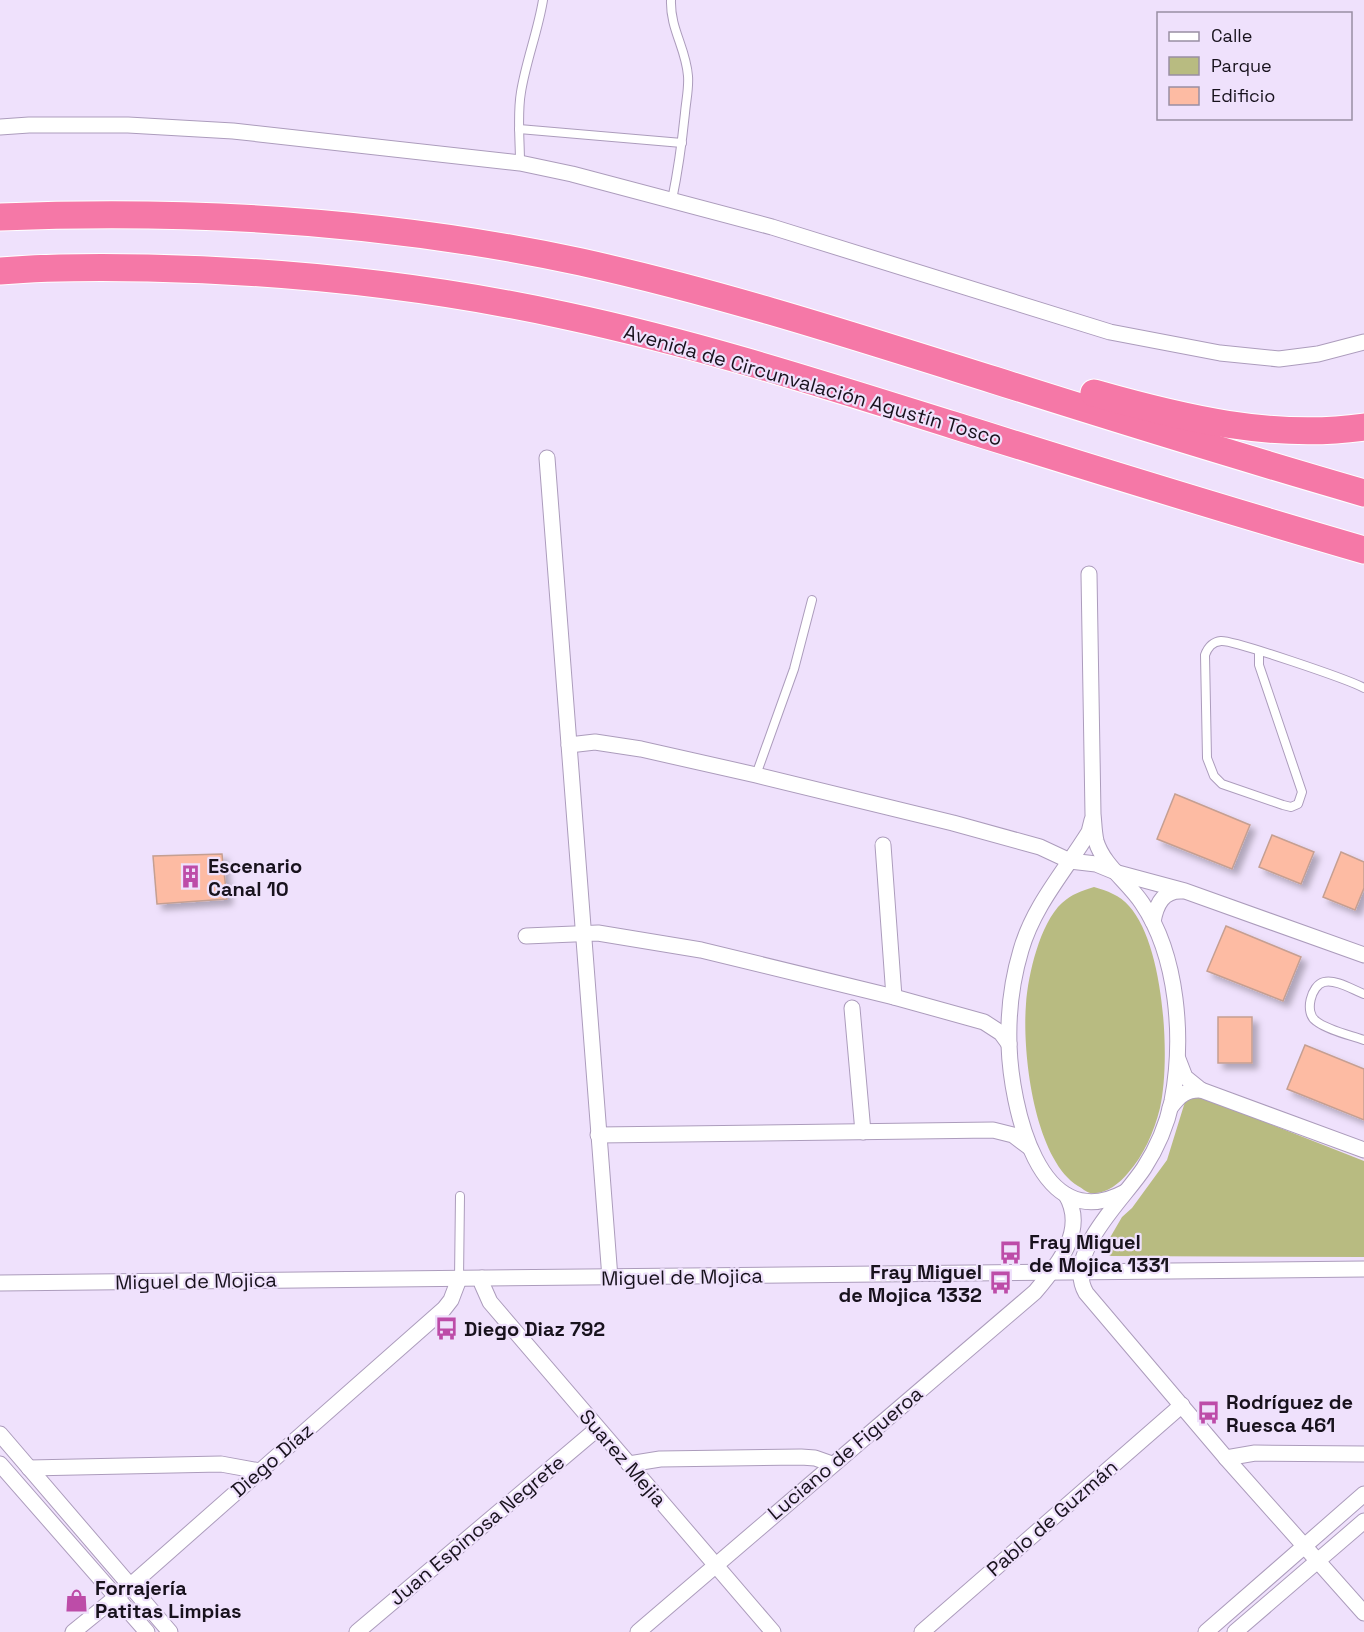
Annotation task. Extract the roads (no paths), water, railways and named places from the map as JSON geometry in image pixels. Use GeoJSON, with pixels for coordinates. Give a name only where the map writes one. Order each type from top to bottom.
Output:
{"type":"FeatureCollection","features":[{"type":"Feature","properties":{"kind":"highway"},"geometry":{"type":"LineString","coordinates":[[0,217],[106,214],[240,217],[318,223],[423,235],[582,263],[713,295],[822,327],[1364,493]]}},
{"type":"Feature","properties":{"kind":"highway","name":"Avenida de Circunvalación Agustín Tosco"},"geometry":{"type":"LineString","coordinates":[[0,271],[143,268],[295,276],[413,288],[557,314],[698,347],[1364,550]]}},
{"type":"Feature","properties":{"kind":"highway"},"geometry":{"type":"LineString","coordinates":[[822,327],[929,342],[1132,404],[1204,421],[1291,432],[1333,431],[1364,427]]}},
{"type":"Feature","properties":{"kind":"street"},"geometry":{"type":"LineString","coordinates":[[0,127],[128,125],[233,130],[520,163],[572,174],[772,228],[1110,332],[1220,353],[1279,359],[1318,354],[1364,342]]}},
{"type":"Feature","properties":{"kind":"street"},"geometry":{"type":"LineString","coordinates":[[547,458],[610,1278]]}},
{"type":"Feature","properties":{"kind":"street"},"geometry":{"type":"LineString","coordinates":[[1089,574],[1093,814],[1096,842],[1101,852],[1143,904],[1153,922],[1173,986],[1178,1028],[1170,1108],[1164,1127],[1145,1167],[1090,1243],[1082,1260],[1081,1284],[1086,1293],[1226,1458],[1364,1613]]}},
{"type":"Feature","properties":{"kind":"street"},"geometry":{"type":"LineString","coordinates":[[569,745],[584,742],[609,743],[756,775],[932,818],[1040,847],[1070,861],[1096,864],[1118,873],[1185,891],[1364,955]]}},
{"type":"Feature","properties":{"kind":"street"},"geometry":{"type":"LineString","coordinates":[[1093,814],[1089,832],[1042,901],[1020,951],[1011,1000],[1009,1044],[1020,1122],[1038,1164],[1051,1182],[1066,1195],[1083,1203],[1095,1203],[1114,1198],[1127,1191]]}},
{"type":"Feature","properties":{"kind":"street"},"geometry":{"type":"LineString","coordinates":[[883,845],[894,997]]}},
{"type":"Feature","properties":{"kind":"street"},"geometry":{"type":"LineString","coordinates":[[1040,847],[1048,854],[1053,864],[1052,886]]}},
{"type":"Feature","properties":{"kind":"street"},"geometry":{"type":"LineString","coordinates":[[1153,922],[1159,901],[1167,894],[1178,890],[1185,891]]}},
{"type":"Feature","properties":{"kind":"street"},"geometry":{"type":"LineString","coordinates":[[526,936],[582,932],[612,934],[701,950],[894,997],[984,1022],[1001,1033],[1009,1044]]}},
{"type":"Feature","properties":{"kind":"street"},"geometry":{"type":"LineString","coordinates":[[984,1022],[1005,1013],[1011,1000]]}},
{"type":"Feature","properties":{"kind":"street"},"geometry":{"type":"LineString","coordinates":[[852,1008],[863,1132]]}},
{"type":"Feature","properties":{"kind":"street"},"geometry":{"type":"LineString","coordinates":[[1177,1056],[1185,1077],[1201,1090],[1364,1150]]}},
{"type":"Feature","properties":{"kind":"street"},"geometry":{"type":"LineString","coordinates":[[1170,1108],[1179,1096],[1187,1091],[1201,1090]]}},
{"type":"Feature","properties":{"kind":"street"},"geometry":{"type":"LineString","coordinates":[[598,1135],[993,1130],[1004,1127],[1009,1121],[1015,1097]]}},
{"type":"Feature","properties":{"kind":"street"},"geometry":{"type":"LineString","coordinates":[[993,1130],[1013,1135],[1031,1150]]}},
{"type":"Feature","properties":{"kind":"street","name":"Luciano de Figueroa"},"geometry":{"type":"LineString","coordinates":[[638,1632],[1035,1292],[1067,1247],[1072,1234],[1074,1212],[1066,1195]]}},
{"type":"Feature","properties":{"kind":"street","name":"Miguel de Mojica"},"geometry":{"type":"LineString","coordinates":[[0,1283],[1364,1269]]}},
{"type":"Feature","properties":{"kind":"street","name":"Suarez Mejia"},"geometry":{"type":"LineString","coordinates":[[482,1278],[482,1284],[490,1302],[773,1632]]}},
{"type":"Feature","properties":{"kind":"street","name":"Diego Díaz"},"geometry":{"type":"LineString","coordinates":[[73,1632],[131,1585],[444,1309],[459,1279]]}},
{"type":"Feature","properties":{"kind":"street","name":"Pablo de Guzmán"},"geometry":{"type":"LineString","coordinates":[[922,1632],[1182,1405]]}},
{"type":"Feature","properties":{"kind":"street","name":"Juan Espinosa Negrete"},"geometry":{"type":"LineString","coordinates":[[357,1632],[597,1429]]}},
{"type":"Feature","properties":{"kind":"street"},"geometry":{"type":"LineString","coordinates":[[0,1434],[170,1632]]}},
{"type":"Feature","properties":{"kind":"street"},"geometry":{"type":"LineString","coordinates":[[1226,1458],[1255,1453],[1364,1454]]}},
{"type":"Feature","properties":{"kind":"street"},"geometry":{"type":"LineString","coordinates":[[629,1464],[660,1459],[801,1457],[816,1458],[832,1464]]}},
{"type":"Feature","properties":{"kind":"street"},"geometry":{"type":"LineString","coordinates":[[0,1464],[147,1632]]}},
{"type":"Feature","properties":{"kind":"street"},"geometry":{"type":"LineString","coordinates":[[29,1468],[221,1464],[260,1471]]}},
{"type":"Feature","properties":{"kind":"street"},"geometry":{"type":"LineString","coordinates":[[1206,1632],[1364,1494]]}},
{"type":"Feature","properties":{"kind":"street"},"geometry":{"type":"LineString","coordinates":[[1235,1632],[1364,1521]]}},
{"type":"Feature","properties":{"kind":"lane"},"geometry":{"type":"LineString","coordinates":[[520,163],[521,94],[530,47],[543,0]]}},
{"type":"Feature","properties":{"kind":"lane"},"geometry":{"type":"LineString","coordinates":[[671,0],[670,15],[676,38],[686,58],[689,79],[682,143],[672,200]]}},
{"type":"Feature","properties":{"kind":"lane"},"geometry":{"type":"LineString","coordinates":[[519,129],[682,143]]}},
{"type":"Feature","properties":{"kind":"lane"},"geometry":{"type":"LineString","coordinates":[[756,775],[794,669],[812,600]]}},
{"type":"Feature","properties":{"kind":"lane"},"geometry":{"type":"LineString","coordinates":[[1259,651],[1259,665],[1302,792],[1299,804],[1291,807],[1222,784],[1214,776],[1207,758],[1205,656],[1207,648],[1212,644],[1224,640],[1259,651],[1364,688]]}},
{"type":"Feature","properties":{"kind":"lane"},"geometry":{"type":"LineString","coordinates":[[1364,994],[1332,982],[1322,982],[1317,986],[1309,1007],[1311,1016],[1317,1022],[1364,1040]]}},
{"type":"Feature","properties":{"kind":"lane"},"geometry":{"type":"LineString","coordinates":[[459,1279],[460,1196]]}},
{"type":"Feature","properties":{"kind":"place","name":"Escenario Canal 10"},"geometry":{"type":"Point","coordinates":[190,877]}},
{"type":"Feature","properties":{"kind":"place","name":"Fray Miguel de Mojica 1331"},"geometry":{"type":"Point","coordinates":[1011,1253]}},
{"type":"Feature","properties":{"kind":"place","name":"Fray Miguel de Mojica 1332"},"geometry":{"type":"Point","coordinates":[1000,1283]}},
{"type":"Feature","properties":{"kind":"place","name":"Diego Diaz 792"},"geometry":{"type":"Point","coordinates":[446,1329]}},
{"type":"Feature","properties":{"kind":"place","name":"Rodríguez de Ruesca 461"},"geometry":{"type":"Point","coordinates":[1208,1413]}},
{"type":"Feature","properties":{"kind":"place","name":"Forrajería Patitas Limpias"},"geometry":{"type":"Point","coordinates":[77,1600]}}]}
